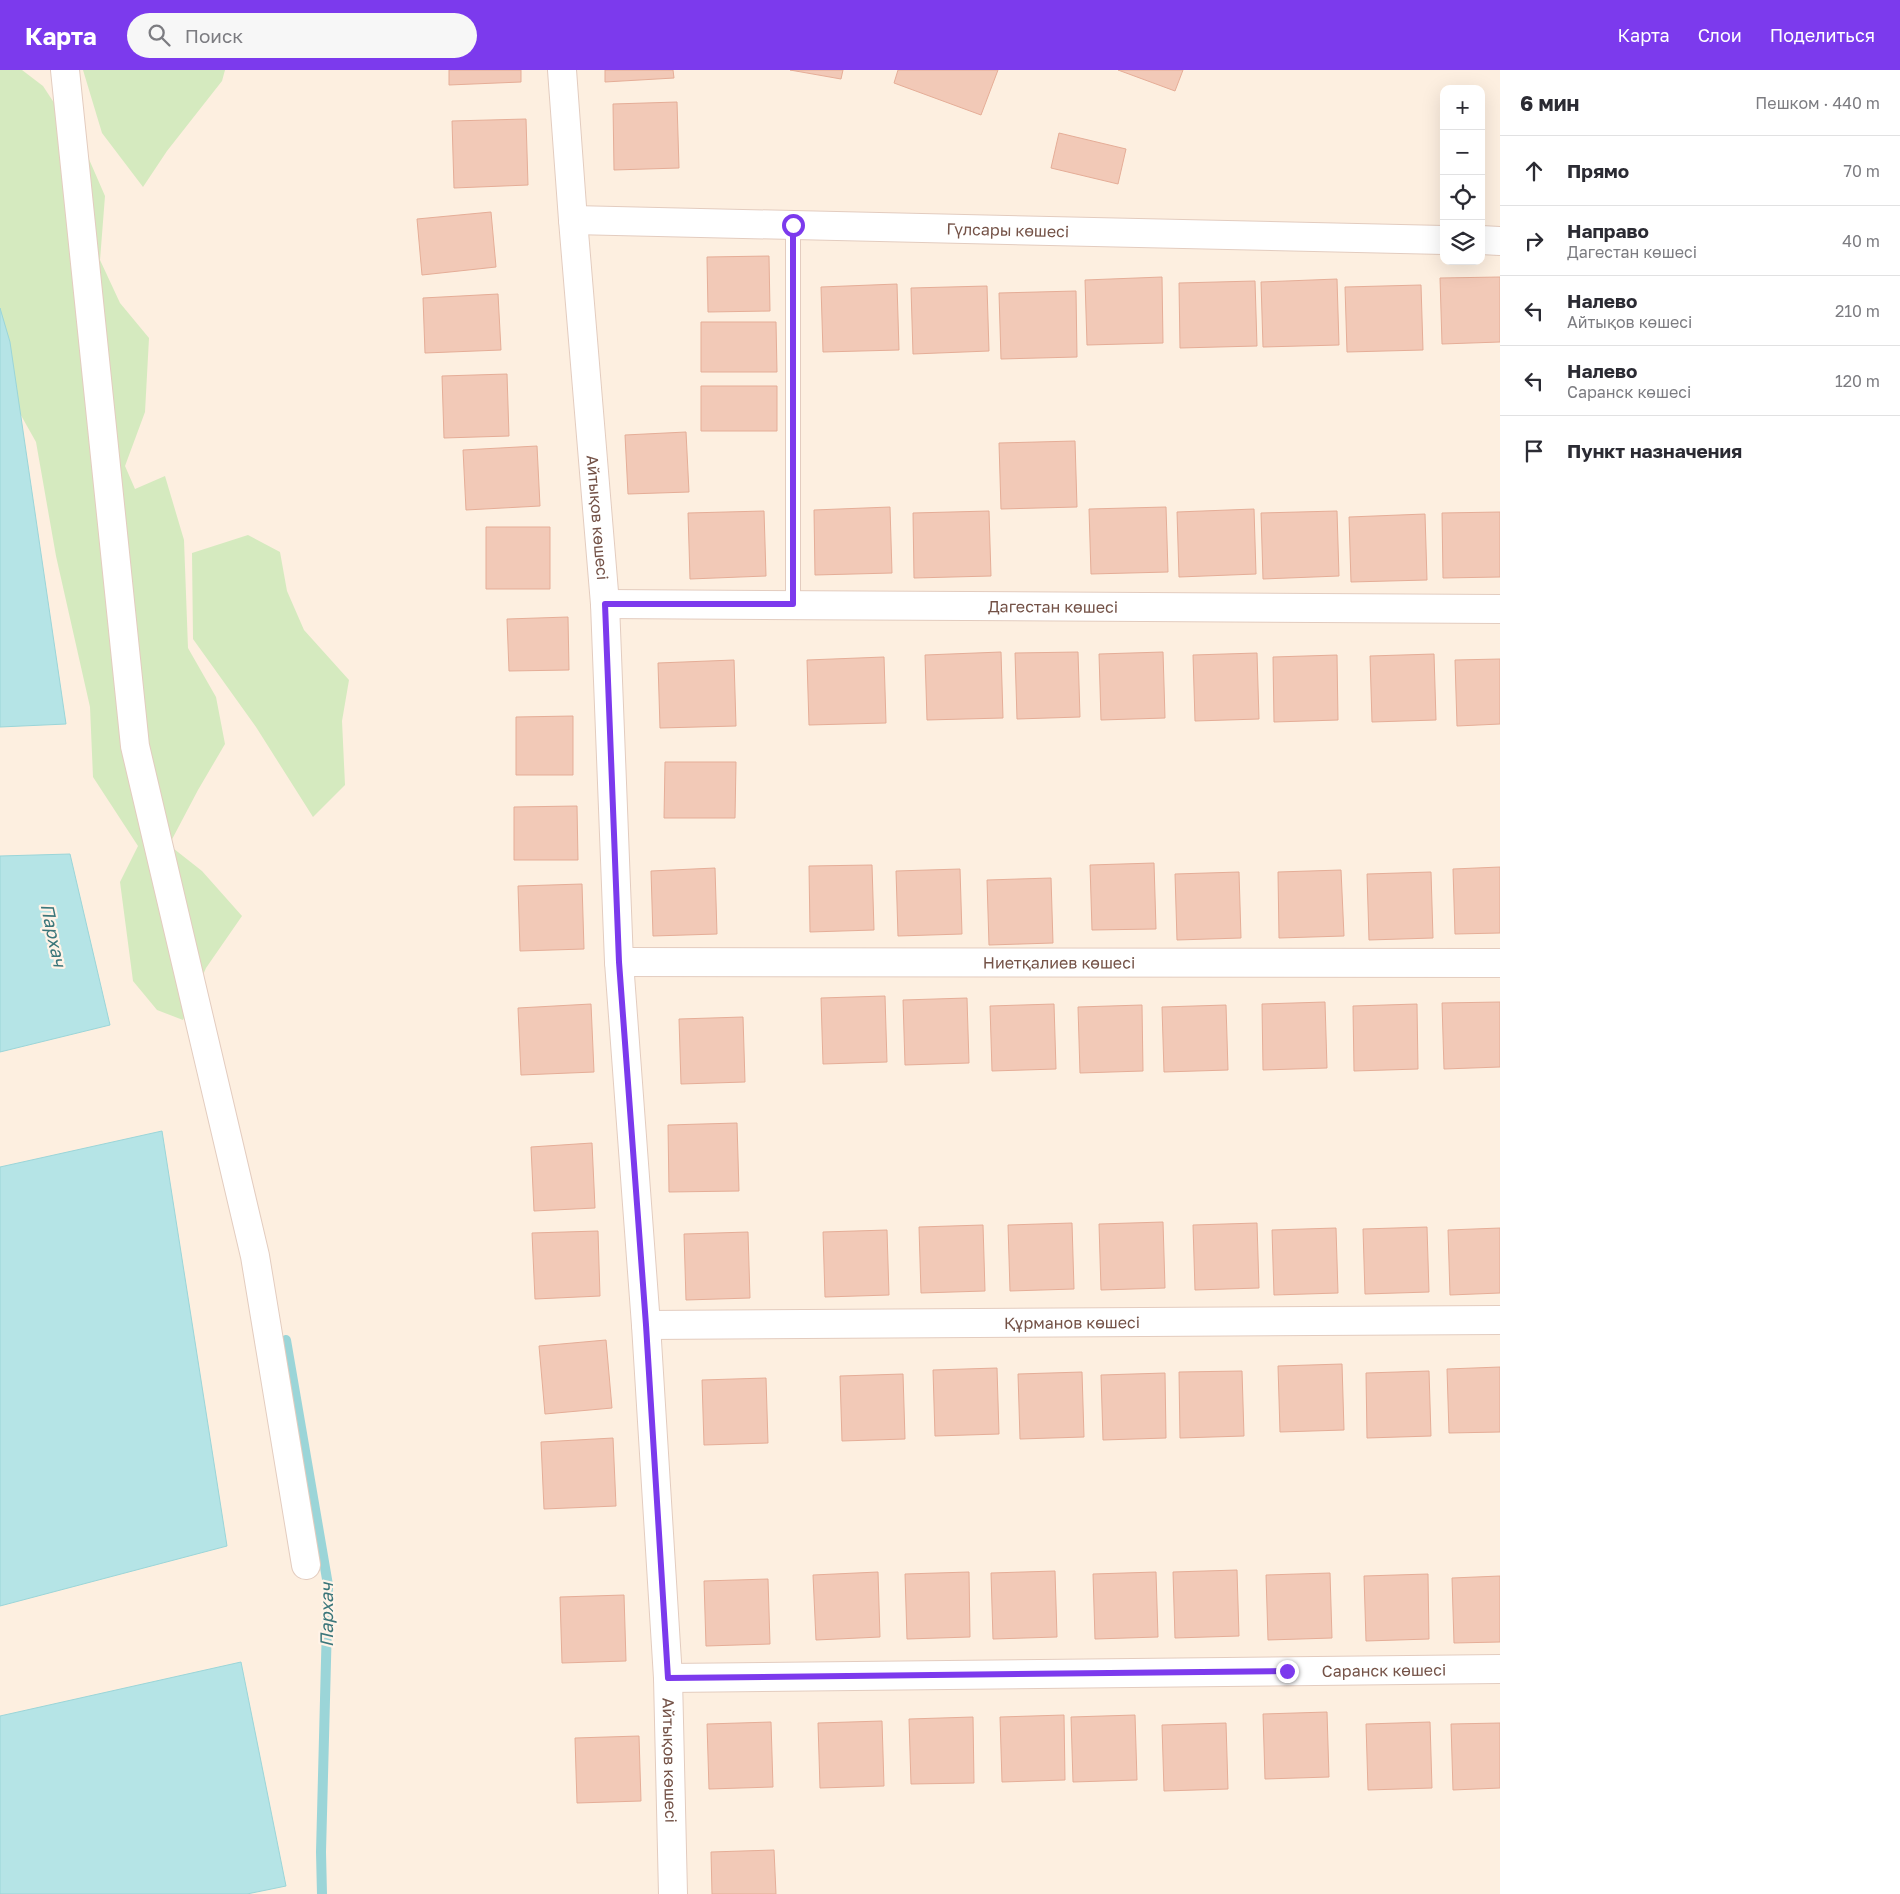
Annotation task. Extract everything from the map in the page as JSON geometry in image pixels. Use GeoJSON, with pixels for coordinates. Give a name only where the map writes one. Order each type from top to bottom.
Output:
{"type":"FeatureCollection","features":[{"type":"Feature","properties":{"kind":"street"},"geometry":{"type":"LineString","coordinates":[[65,70],[135,746],[255,1256],[306,1565]]}},
{"type":"Feature","properties":{"kind":"street","name":"Айтықов көшесі"},"geometry":{"type":"LineString","coordinates":[[562,70],[605,604],[619,962],[646,1325],[668,1678],[673,1894]]}},
{"type":"Feature","properties":{"kind":"street","name":"Гүлсары көшесі"},"geometry":{"type":"LineString","coordinates":[[573,220],[1440,240]]}},
{"type":"Feature","properties":{"kind":"street"},"geometry":{"type":"LineString","coordinates":[[1485,240],[1500,241]]}},
{"type":"Feature","properties":{"kind":"street","name":"Дагестан көшесі"},"geometry":{"type":"LineString","coordinates":[[605,604],[1500,609]]}},
{"type":"Feature","properties":{"kind":"street","name":"Ниетқалиев көшесі"},"geometry":{"type":"LineString","coordinates":[[619,962],[1500,963]]}},
{"type":"Feature","properties":{"kind":"street","name":"Құрманов көшесі"},"geometry":{"type":"LineString","coordinates":[[646,1325],[1500,1320]]}},
{"type":"Feature","properties":{"kind":"street","name":"Саранск көшесі"},"geometry":{"type":"LineString","coordinates":[[668,1678],[1500,1669]]}},
{"type":"Feature","properties":{"kind":"lane"},"geometry":{"type":"LineString","coordinates":[[793,225],[793,604]]}},
{"type":"Feature","properties":{"kind":"green space"},"geometry":{"type":"Polygon","coordinates":[[[0,70],[22,70],[43,86],[85,150],[105,196],[100,260],[120,303],[149,338],[145,412],[125,466],[135,489],[165,476],[184,540],[188,648],[216,697],[225,744],[169,845],[202,871],[242,916],[206,968],[183,1020],[157,1010],[133,981],[120,882],[138,846],[93,777],[90,707],[56,556],[36,442],[0,378],[0,70]]]}},
{"type":"Feature","properties":{"kind":"green space"},"geometry":{"type":"Polygon","coordinates":[[[83,70],[225,70],[222,81],[167,151],[143,187],[102,133],[83,70]]]}},
{"type":"Feature","properties":{"kind":"green space"},"geometry":{"type":"Polygon","coordinates":[[[248,535],[280,552],[287,591],[304,630],[349,680],[342,721],[345,785],[313,817],[256,727],[193,639],[192,553],[248,535]]]}},
{"type":"Feature","properties":{"kind":"water"},"geometry":{"type":"Polygon","coordinates":[[[0,308],[10,342],[66,724],[0,727],[0,308]]]}},
{"type":"Feature","properties":{"kind":"water"},"geometry":{"type":"Polygon","coordinates":[[[70,854],[110,1025],[0,1052],[0,856],[70,854]]]}},
{"type":"Feature","properties":{"kind":"water"},"geometry":{"type":"Polygon","coordinates":[[[162,1131],[227,1546],[0,1606],[0,1167],[162,1131]]]}},
{"type":"Feature","properties":{"kind":"water"},"geometry":{"type":"Polygon","coordinates":[[[241,1662],[286,1886],[247,1894],[0,1894],[0,1716],[241,1662]]]}},
{"type":"Feature","properties":{"kind":"building"},"geometry":{"type":"Polygon","coordinates":[[[449,70],[521,70],[521,82],[449,85],[449,70]]]}},
{"type":"Feature","properties":{"kind":"building"},"geometry":{"type":"Polygon","coordinates":[[[605,70],[673,70],[674,78],[605,82],[605,70]]]}},
{"type":"Feature","properties":{"kind":"building"},"geometry":{"type":"Polygon","coordinates":[[[790,70],[843,70],[841,79],[790,70]]]}},
{"type":"Feature","properties":{"kind":"building"},"geometry":{"type":"Polygon","coordinates":[[[898,70],[998,70],[981,115],[894,83],[898,70]]]}},
{"type":"Feature","properties":{"kind":"building"},"geometry":{"type":"Polygon","coordinates":[[[1118,70],[1183,70],[1175,91],[1118,70]]]}},
{"type":"Feature","properties":{"kind":"building"},"geometry":{"type":"Polygon","coordinates":[[[677,102],[679,168],[614,170],[613,104],[677,102]]]}},
{"type":"Feature","properties":{"kind":"building"},"geometry":{"type":"Polygon","coordinates":[[[526,119],[528,185],[454,188],[452,121],[526,119]]]}},
{"type":"Feature","properties":{"kind":"building"},"geometry":{"type":"Polygon","coordinates":[[[1059,133],[1126,149],[1118,184],[1051,168],[1059,133]]]}},
{"type":"Feature","properties":{"kind":"building"},"geometry":{"type":"Polygon","coordinates":[[[491,212],[496,267],[422,275],[417,219],[491,212]]]}},
{"type":"Feature","properties":{"kind":"building"},"geometry":{"type":"Polygon","coordinates":[[[769,256],[770,311],[708,312],[707,257],[769,256]]]}},
{"type":"Feature","properties":{"kind":"building"},"geometry":{"type":"Polygon","coordinates":[[[1162,277],[1163,343],[1087,345],[1085,280],[1162,277]]]}},
{"type":"Feature","properties":{"kind":"building"},"geometry":{"type":"Polygon","coordinates":[[[1500,277],[1500,342],[1442,344],[1440,278],[1500,277]]]}},
{"type":"Feature","properties":{"kind":"building"},"geometry":{"type":"Polygon","coordinates":[[[1337,279],[1339,345],[1263,347],[1261,282],[1337,279]]]}},
{"type":"Feature","properties":{"kind":"building"},"geometry":{"type":"Polygon","coordinates":[[[1255,281],[1257,346],[1180,348],[1179,283],[1255,281]]]}},
{"type":"Feature","properties":{"kind":"building"},"geometry":{"type":"Polygon","coordinates":[[[897,284],[899,350],[823,352],[821,287],[897,284]]]}},
{"type":"Feature","properties":{"kind":"building"},"geometry":{"type":"Polygon","coordinates":[[[1421,285],[1423,350],[1347,352],[1345,287],[1421,285]]]}},
{"type":"Feature","properties":{"kind":"building"},"geometry":{"type":"Polygon","coordinates":[[[987,286],[989,351],[913,354],[911,288],[987,286]]]}},
{"type":"Feature","properties":{"kind":"building"},"geometry":{"type":"Polygon","coordinates":[[[1076,291],[1077,357],[1001,359],[999,293],[1076,291]]]}},
{"type":"Feature","properties":{"kind":"building"},"geometry":{"type":"Polygon","coordinates":[[[498,294],[501,350],[425,353],[423,298],[498,294]]]}},
{"type":"Feature","properties":{"kind":"building"},"geometry":{"type":"Polygon","coordinates":[[[701,322],[776,322],[777,372],[701,372],[701,322]]]}},
{"type":"Feature","properties":{"kind":"building"},"geometry":{"type":"Polygon","coordinates":[[[507,374],[509,436],[444,438],[442,376],[507,374]]]}},
{"type":"Feature","properties":{"kind":"building"},"geometry":{"type":"Polygon","coordinates":[[[701,386],[777,386],[777,431],[701,431],[701,386]]]}},
{"type":"Feature","properties":{"kind":"building"},"geometry":{"type":"Polygon","coordinates":[[[686,432],[689,492],[628,494],[625,435],[686,432]]]}},
{"type":"Feature","properties":{"kind":"building"},"geometry":{"type":"Polygon","coordinates":[[[1075,441],[1077,507],[1001,509],[999,443],[1075,441]]]}},
{"type":"Feature","properties":{"kind":"building"},"geometry":{"type":"Polygon","coordinates":[[[537,446],[540,506],[466,510],[463,450],[537,446]]]}},
{"type":"Feature","properties":{"kind":"building"},"geometry":{"type":"Polygon","coordinates":[[[890,507],[892,573],[815,575],[814,510],[890,507]]]}},
{"type":"Feature","properties":{"kind":"building"},"geometry":{"type":"Polygon","coordinates":[[[1166,507],[1168,572],[1091,574],[1089,509],[1166,507]]]}},
{"type":"Feature","properties":{"kind":"building"},"geometry":{"type":"Polygon","coordinates":[[[1254,509],[1256,574],[1179,577],[1177,512],[1254,509]]]}},
{"type":"Feature","properties":{"kind":"building"},"geometry":{"type":"Polygon","coordinates":[[[764,511],[766,576],[690,579],[688,513],[764,511]]]}},
{"type":"Feature","properties":{"kind":"building"},"geometry":{"type":"Polygon","coordinates":[[[989,511],[991,576],[914,578],[913,513],[989,511]]]}},
{"type":"Feature","properties":{"kind":"building"},"geometry":{"type":"Polygon","coordinates":[[[1337,511],[1339,576],[1263,579],[1261,513],[1337,511]]]}},
{"type":"Feature","properties":{"kind":"building"},"geometry":{"type":"Polygon","coordinates":[[[1500,512],[1500,577],[1443,578],[1442,513],[1500,512]]]}},
{"type":"Feature","properties":{"kind":"building"},"geometry":{"type":"Polygon","coordinates":[[[1425,514],[1427,580],[1351,582],[1349,517],[1425,514]]]}},
{"type":"Feature","properties":{"kind":"building"},"geometry":{"type":"Polygon","coordinates":[[[486,527],[550,527],[550,589],[486,589],[486,527]]]}},
{"type":"Feature","properties":{"kind":"building"},"geometry":{"type":"Polygon","coordinates":[[[568,617],[569,670],[509,671],[507,619],[568,617]]]}},
{"type":"Feature","properties":{"kind":"building"},"geometry":{"type":"Polygon","coordinates":[[[1001,652],[1003,718],[927,720],[925,655],[1001,652]]]}},
{"type":"Feature","properties":{"kind":"building"},"geometry":{"type":"Polygon","coordinates":[[[1078,652],[1080,717],[1017,719],[1015,653],[1078,652]]]}},
{"type":"Feature","properties":{"kind":"building"},"geometry":{"type":"Polygon","coordinates":[[[1163,652],[1165,718],[1101,720],[1099,654],[1163,652]]]}},
{"type":"Feature","properties":{"kind":"building"},"geometry":{"type":"Polygon","coordinates":[[[1257,653],[1259,719],[1195,721],[1193,655],[1257,653]]]}},
{"type":"Feature","properties":{"kind":"building"},"geometry":{"type":"Polygon","coordinates":[[[1434,654],[1436,720],[1372,722],[1370,656],[1434,654]]]}},
{"type":"Feature","properties":{"kind":"building"},"geometry":{"type":"Polygon","coordinates":[[[1337,655],[1338,720],[1274,722],[1273,657],[1337,655]]]}},
{"type":"Feature","properties":{"kind":"building"},"geometry":{"type":"Polygon","coordinates":[[[884,657],[886,723],[809,725],[807,660],[884,657]]]}},
{"type":"Feature","properties":{"kind":"building"},"geometry":{"type":"Polygon","coordinates":[[[1500,659],[1500,724],[1457,726],[1455,660],[1500,659]]]}},
{"type":"Feature","properties":{"kind":"building"},"geometry":{"type":"Polygon","coordinates":[[[734,660],[736,726],[660,728],[658,663],[734,660]]]}},
{"type":"Feature","properties":{"kind":"building"},"geometry":{"type":"Polygon","coordinates":[[[573,716],[573,775],[516,775],[516,717],[573,716]]]}},
{"type":"Feature","properties":{"kind":"building"},"geometry":{"type":"Polygon","coordinates":[[[665,762],[736,762],[735,818],[664,818],[665,762]]]}},
{"type":"Feature","properties":{"kind":"building"},"geometry":{"type":"Polygon","coordinates":[[[577,806],[578,860],[514,860],[514,807],[577,806]]]}},
{"type":"Feature","properties":{"kind":"building"},"geometry":{"type":"Polygon","coordinates":[[[1154,863],[1156,929],[1092,930],[1090,865],[1154,863]]]}},
{"type":"Feature","properties":{"kind":"building"},"geometry":{"type":"Polygon","coordinates":[[[872,865],[874,930],[810,932],[809,866],[872,865]]]}},
{"type":"Feature","properties":{"kind":"building"},"geometry":{"type":"Polygon","coordinates":[[[1500,867],[1500,933],[1455,934],[1453,869],[1500,867]]]}},
{"type":"Feature","properties":{"kind":"building"},"geometry":{"type":"Polygon","coordinates":[[[715,868],[717,934],[653,936],[651,871],[715,868]]]}},
{"type":"Feature","properties":{"kind":"building"},"geometry":{"type":"Polygon","coordinates":[[[960,869],[962,934],[898,936],[896,871],[960,869]]]}},
{"type":"Feature","properties":{"kind":"building"},"geometry":{"type":"Polygon","coordinates":[[[1341,870],[1344,936],[1279,938],[1278,872],[1341,870]]]}},
{"type":"Feature","properties":{"kind":"building"},"geometry":{"type":"Polygon","coordinates":[[[1239,872],[1241,938],[1177,940],[1175,874],[1239,872]]]}},
{"type":"Feature","properties":{"kind":"building"},"geometry":{"type":"Polygon","coordinates":[[[1431,872],[1433,938],[1369,940],[1367,874],[1431,872]]]}},
{"type":"Feature","properties":{"kind":"building"},"geometry":{"type":"Polygon","coordinates":[[[1051,878],[1053,943],[989,945],[987,880],[1051,878]]]}},
{"type":"Feature","properties":{"kind":"building"},"geometry":{"type":"Polygon","coordinates":[[[582,884],[584,949],[520,951],[518,886],[582,884]]]}},
{"type":"Feature","properties":{"kind":"building"},"geometry":{"type":"Polygon","coordinates":[[[885,996],[887,1062],[823,1064],[821,998],[885,996]]]}},
{"type":"Feature","properties":{"kind":"building"},"geometry":{"type":"Polygon","coordinates":[[[967,998],[969,1063],[905,1065],[903,1000],[967,998]]]}},
{"type":"Feature","properties":{"kind":"building"},"geometry":{"type":"Polygon","coordinates":[[[1325,1002],[1327,1068],[1263,1070],[1262,1004],[1325,1002]]]}},
{"type":"Feature","properties":{"kind":"building"},"geometry":{"type":"Polygon","coordinates":[[[1500,1002],[1500,1067],[1444,1069],[1442,1003],[1500,1002]]]}},
{"type":"Feature","properties":{"kind":"building"},"geometry":{"type":"Polygon","coordinates":[[[591,1004],[594,1072],[521,1075],[518,1008],[591,1004]]]}},
{"type":"Feature","properties":{"kind":"building"},"geometry":{"type":"Polygon","coordinates":[[[1054,1004],[1056,1069],[992,1071],[990,1006],[1054,1004]]]}},
{"type":"Feature","properties":{"kind":"building"},"geometry":{"type":"Polygon","coordinates":[[[1417,1004],[1418,1069],[1354,1071],[1353,1006],[1417,1004]]]}},
{"type":"Feature","properties":{"kind":"building"},"geometry":{"type":"Polygon","coordinates":[[[1142,1005],[1143,1071],[1080,1073],[1078,1007],[1142,1005]]]}},
{"type":"Feature","properties":{"kind":"building"},"geometry":{"type":"Polygon","coordinates":[[[1226,1005],[1228,1070],[1164,1072],[1162,1007],[1226,1005]]]}},
{"type":"Feature","properties":{"kind":"building"},"geometry":{"type":"Polygon","coordinates":[[[743,1017],[745,1082],[681,1084],[679,1019],[743,1017]]]}},
{"type":"Feature","properties":{"kind":"building"},"geometry":{"type":"Polygon","coordinates":[[[737,1123],[739,1191],[669,1192],[668,1125],[737,1123]]]}},
{"type":"Feature","properties":{"kind":"building"},"geometry":{"type":"Polygon","coordinates":[[[592,1143],[595,1208],[534,1211],[531,1147],[592,1143]]]}},
{"type":"Feature","properties":{"kind":"building"},"geometry":{"type":"Polygon","coordinates":[[[1163,1222],[1165,1288],[1101,1290],[1099,1224],[1163,1222]]]}},
{"type":"Feature","properties":{"kind":"building"},"geometry":{"type":"Polygon","coordinates":[[[1072,1223],[1074,1289],[1010,1291],[1008,1225],[1072,1223]]]}},
{"type":"Feature","properties":{"kind":"building"},"geometry":{"type":"Polygon","coordinates":[[[1257,1223],[1259,1288],[1195,1290],[1193,1225],[1257,1223]]]}},
{"type":"Feature","properties":{"kind":"building"},"geometry":{"type":"Polygon","coordinates":[[[983,1225],[985,1291],[921,1293],[919,1227],[983,1225]]]}},
{"type":"Feature","properties":{"kind":"building"},"geometry":{"type":"Polygon","coordinates":[[[1427,1227],[1429,1292],[1365,1294],[1363,1229],[1427,1227]]]}},
{"type":"Feature","properties":{"kind":"building"},"geometry":{"type":"Polygon","coordinates":[[[1336,1228],[1338,1293],[1274,1295],[1272,1230],[1336,1228]]]}},
{"type":"Feature","properties":{"kind":"building"},"geometry":{"type":"Polygon","coordinates":[[[1500,1228],[1500,1293],[1450,1295],[1448,1230],[1500,1228]]]}},
{"type":"Feature","properties":{"kind":"building"},"geometry":{"type":"Polygon","coordinates":[[[887,1230],[889,1295],[825,1297],[823,1232],[887,1230]]]}},
{"type":"Feature","properties":{"kind":"building"},"geometry":{"type":"Polygon","coordinates":[[[598,1231],[600,1296],[535,1299],[532,1233],[598,1231]]]}},
{"type":"Feature","properties":{"kind":"building"},"geometry":{"type":"Polygon","coordinates":[[[748,1232],[750,1298],[686,1300],[684,1234],[748,1232]]]}},
{"type":"Feature","properties":{"kind":"building"},"geometry":{"type":"Polygon","coordinates":[[[606,1340],[612,1408],[545,1414],[539,1346],[606,1340]]]}},
{"type":"Feature","properties":{"kind":"building"},"geometry":{"type":"Polygon","coordinates":[[[1342,1364],[1344,1430],[1280,1432],[1278,1366],[1342,1364]]]}},
{"type":"Feature","properties":{"kind":"building"},"geometry":{"type":"Polygon","coordinates":[[[1500,1367],[1500,1432],[1449,1433],[1447,1369],[1500,1367]]]}},
{"type":"Feature","properties":{"kind":"building"},"geometry":{"type":"Polygon","coordinates":[[[997,1368],[999,1434],[935,1436],[933,1370],[997,1368]]]}},
{"type":"Feature","properties":{"kind":"building"},"geometry":{"type":"Polygon","coordinates":[[[1242,1371],[1244,1436],[1180,1438],[1179,1372],[1242,1371]]]}},
{"type":"Feature","properties":{"kind":"building"},"geometry":{"type":"Polygon","coordinates":[[[1429,1371],[1431,1436],[1367,1438],[1366,1373],[1429,1371]]]}},
{"type":"Feature","properties":{"kind":"building"},"geometry":{"type":"Polygon","coordinates":[[[1082,1372],[1084,1437],[1020,1439],[1018,1374],[1082,1372]]]}},
{"type":"Feature","properties":{"kind":"building"},"geometry":{"type":"Polygon","coordinates":[[[1165,1373],[1166,1438],[1103,1440],[1101,1375],[1165,1373]]]}},
{"type":"Feature","properties":{"kind":"building"},"geometry":{"type":"Polygon","coordinates":[[[903,1374],[905,1439],[842,1441],[840,1376],[903,1374]]]}},
{"type":"Feature","properties":{"kind":"building"},"geometry":{"type":"Polygon","coordinates":[[[766,1378],[768,1443],[704,1445],[702,1380],[766,1378]]]}},
{"type":"Feature","properties":{"kind":"building"},"geometry":{"type":"Polygon","coordinates":[[[613,1438],[616,1506],[544,1509],[541,1442],[613,1438]]]}},
{"type":"Feature","properties":{"kind":"building"},"geometry":{"type":"Polygon","coordinates":[[[1237,1570],[1239,1636],[1175,1638],[1173,1572],[1237,1570]]]}},
{"type":"Feature","properties":{"kind":"building"},"geometry":{"type":"Polygon","coordinates":[[[1055,1571],[1057,1637],[993,1639],[991,1573],[1055,1571]]]}},
{"type":"Feature","properties":{"kind":"building"},"geometry":{"type":"Polygon","coordinates":[[[878,1572],[880,1637],[816,1640],[813,1575],[878,1572]]]}},
{"type":"Feature","properties":{"kind":"building"},"geometry":{"type":"Polygon","coordinates":[[[969,1572],[970,1637],[907,1639],[905,1574],[969,1572]]]}},
{"type":"Feature","properties":{"kind":"building"},"geometry":{"type":"Polygon","coordinates":[[[1156,1572],[1158,1637],[1095,1639],[1093,1574],[1156,1572]]]}},
{"type":"Feature","properties":{"kind":"building"},"geometry":{"type":"Polygon","coordinates":[[[1330,1573],[1332,1638],[1268,1640],[1266,1575],[1330,1573]]]}},
{"type":"Feature","properties":{"kind":"building"},"geometry":{"type":"Polygon","coordinates":[[[1428,1574],[1429,1639],[1366,1641],[1364,1576],[1428,1574]]]}},
{"type":"Feature","properties":{"kind":"building"},"geometry":{"type":"Polygon","coordinates":[[[1500,1576],[1500,1642],[1454,1643],[1452,1578],[1500,1576]]]}},
{"type":"Feature","properties":{"kind":"building"},"geometry":{"type":"Polygon","coordinates":[[[768,1579],[770,1644],[706,1646],[704,1581],[768,1579]]]}},
{"type":"Feature","properties":{"kind":"building"},"geometry":{"type":"Polygon","coordinates":[[[624,1595],[626,1661],[562,1663],[560,1597],[624,1595]]]}},
{"type":"Feature","properties":{"kind":"building"},"geometry":{"type":"Polygon","coordinates":[[[1327,1712],[1329,1777],[1265,1779],[1263,1714],[1327,1712]]]}},
{"type":"Feature","properties":{"kind":"building"},"geometry":{"type":"Polygon","coordinates":[[[1064,1715],[1065,1780],[1002,1782],[1000,1717],[1064,1715]]]}},
{"type":"Feature","properties":{"kind":"building"},"geometry":{"type":"Polygon","coordinates":[[[1135,1715],[1137,1780],[1073,1782],[1071,1717],[1135,1715]]]}},
{"type":"Feature","properties":{"kind":"building"},"geometry":{"type":"Polygon","coordinates":[[[973,1717],[974,1783],[911,1784],[909,1719],[973,1717]]]}},
{"type":"Feature","properties":{"kind":"building"},"geometry":{"type":"Polygon","coordinates":[[[882,1721],[884,1786],[820,1788],[818,1723],[882,1721]]]}},
{"type":"Feature","properties":{"kind":"building"},"geometry":{"type":"Polygon","coordinates":[[[771,1722],[773,1787],[709,1789],[707,1724],[771,1722]]]}},
{"type":"Feature","properties":{"kind":"building"},"geometry":{"type":"Polygon","coordinates":[[[1430,1722],[1432,1788],[1368,1790],[1366,1724],[1430,1722]]]}},
{"type":"Feature","properties":{"kind":"building"},"geometry":{"type":"Polygon","coordinates":[[[1226,1723],[1228,1789],[1164,1791],[1162,1725],[1226,1723]]]}},
{"type":"Feature","properties":{"kind":"building"},"geometry":{"type":"Polygon","coordinates":[[[1500,1723],[1500,1788],[1453,1790],[1451,1724],[1500,1723]]]}},
{"type":"Feature","properties":{"kind":"building"},"geometry":{"type":"Polygon","coordinates":[[[639,1736],[641,1801],[577,1803],[575,1738],[639,1736]]]}},
{"type":"Feature","properties":{"kind":"building"},"geometry":{"type":"Polygon","coordinates":[[[774,1850],[776,1894],[712,1894],[711,1852],[774,1850]]]}},
{"type":"Feature","properties":{"kind":"waterway","name":"Пархач"},"geometry":{"type":"LineString","coordinates":[[286,1340],[328,1585],[321,1852],[322,1894]]}},
{"type":"Feature","properties":{"kind":"route"},"geometry":{"type":"LineString","coordinates":[[793,225],[793,604],[605,604],[619,962],[646,1325],[668,1678],[1287,1671]]}}]}
